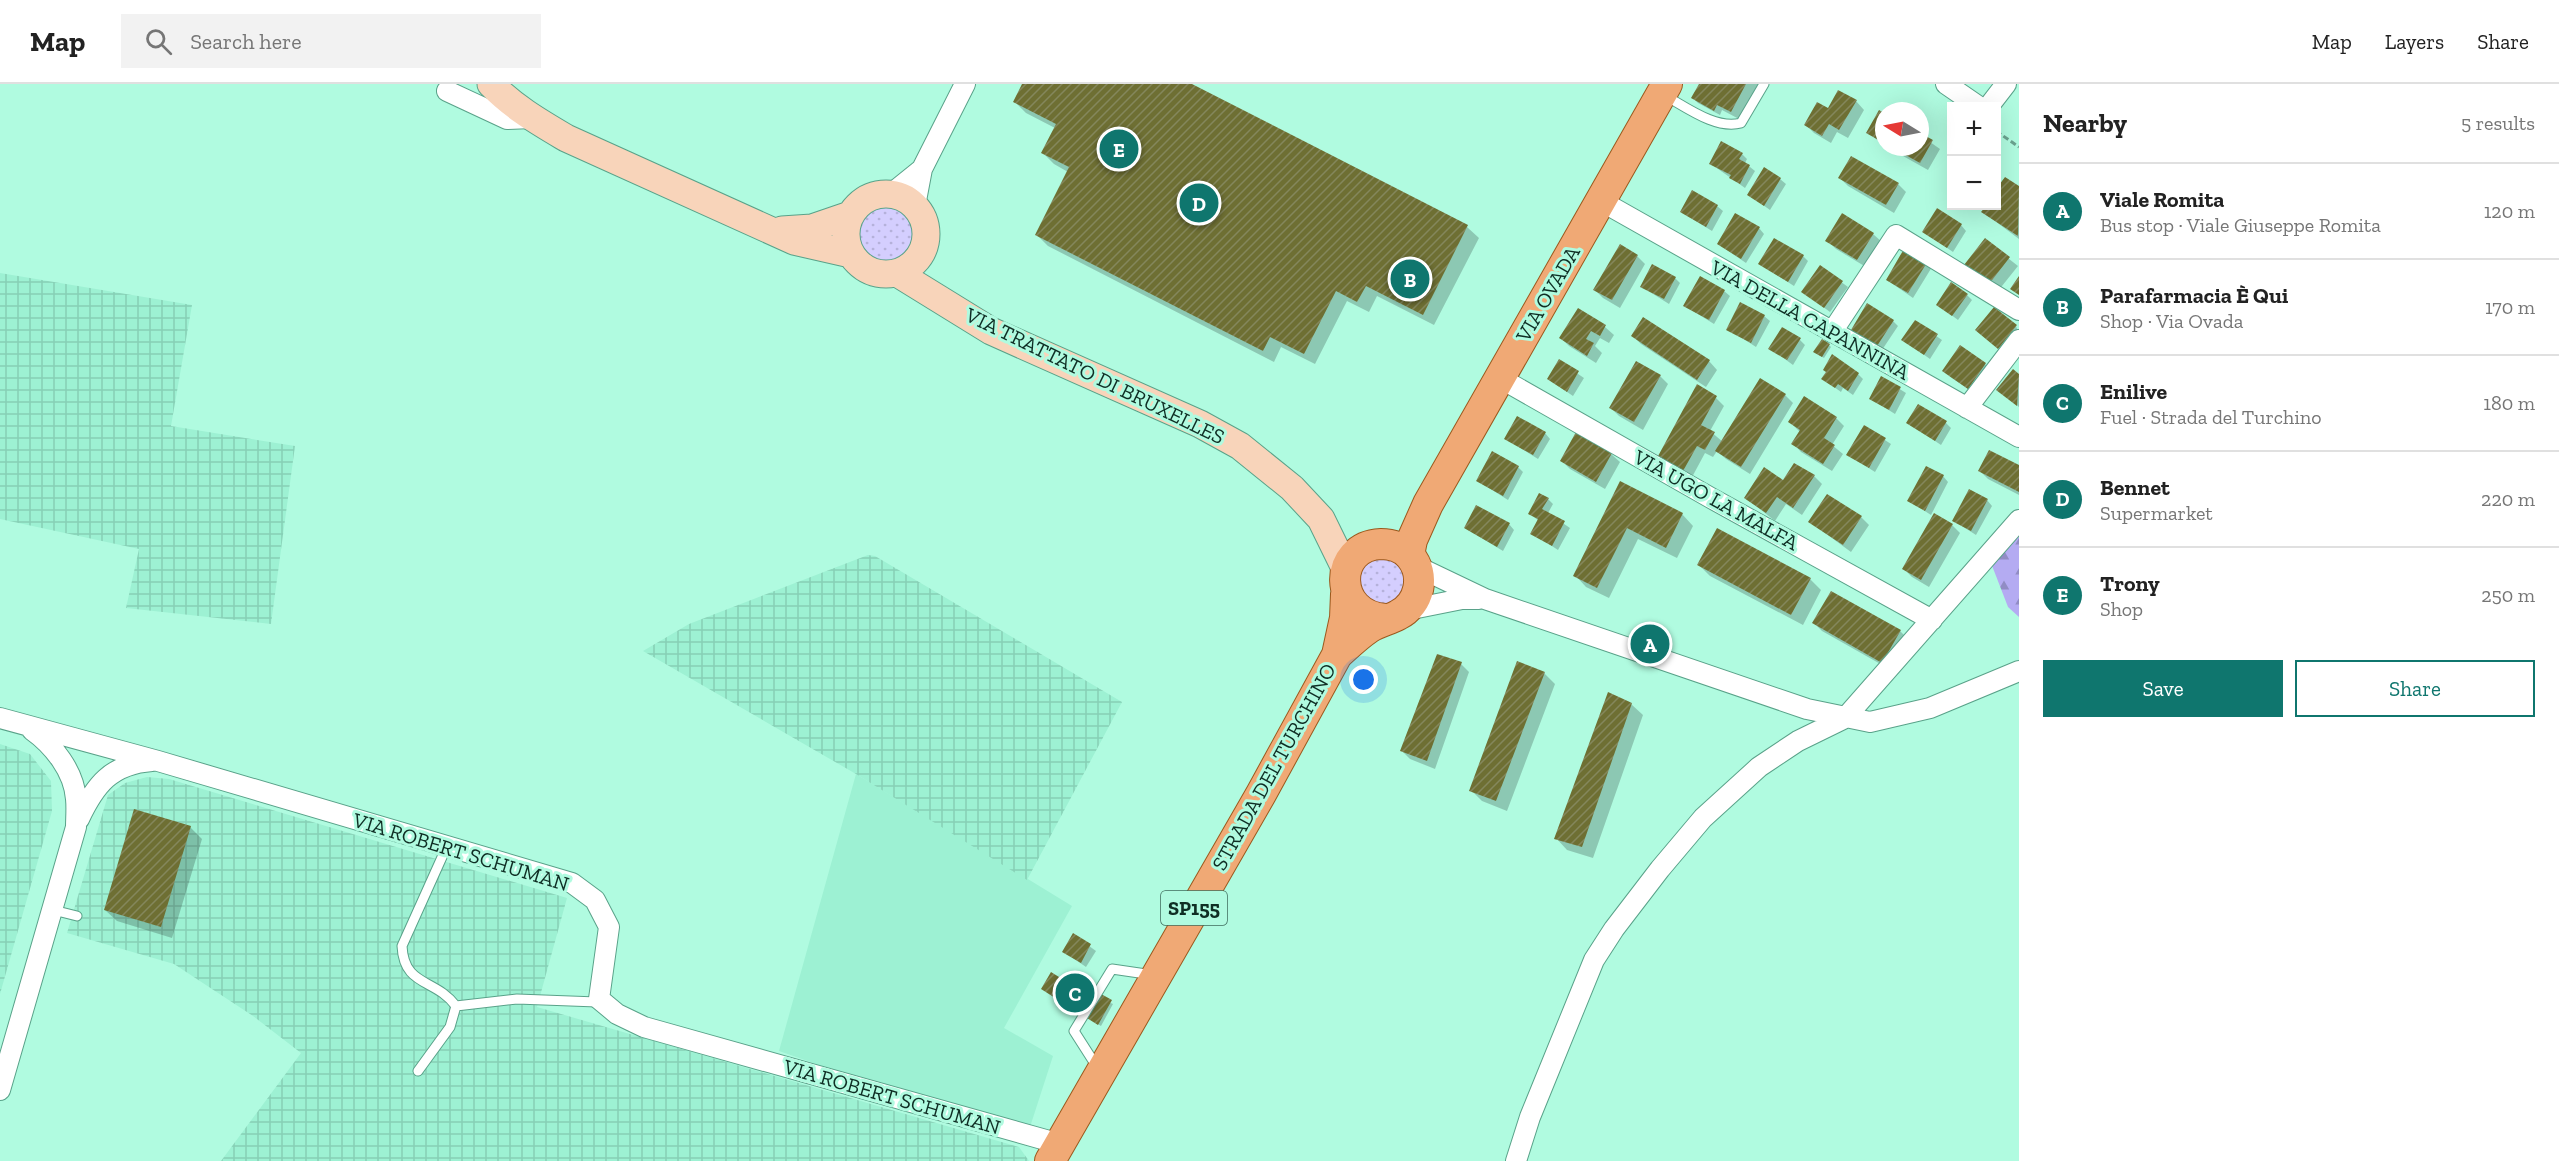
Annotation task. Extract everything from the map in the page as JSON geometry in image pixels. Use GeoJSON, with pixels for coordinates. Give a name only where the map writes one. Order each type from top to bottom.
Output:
{"type":"FeatureCollection","features":[{"type":"Feature","properties":{"kind":"main road"},"geometry":{"type":"LineString","coordinates":[[491,84],[505,98],[532,118],[566,138],[794,242],[851,254]]}},
{"type":"Feature","properties":{"kind":"main road","name":"VIA OVADA"},"geometry":{"type":"LineString","coordinates":[[1396,552],[1412,540],[1428,504],[1664,89]]}},
{"type":"Feature","properties":{"kind":"main road"},"geometry":{"type":"LineString","coordinates":[[762,228],[792,231],[812,228],[850,215],[868,198],[879,194],[891,194],[900,196],[915,206],[925,224],[923,250],[912,264],[897,273],[886,275],[866,269],[851,254],[846,241],[846,228],[850,215]]}},
{"type":"Feature","properties":{"kind":"main road"},"geometry":{"type":"LineString","coordinates":[[923,250],[950,305]]}},
{"type":"Feature","properties":{"kind":"main road","name":"VIA TRATTATO DI BRUXELLES"},"geometry":{"type":"LineString","coordinates":[[897,273],[991,331],[1200,424],[1240,446],[1292,488],[1321,519],[1346,582]]}},
{"type":"Feature","properties":{"kind":"main road","name":"VIA TRATTATO DI BRUXELLES"},"geometry":{"type":"LineString","coordinates":[[1321,519],[1396,552]]}},
{"type":"Feature","properties":{"kind":"main road"},"geometry":{"type":"LineString","coordinates":[[1362,549],[1396,552],[1420,584],[1413,602],[1396,614],[1373,618],[1361,613],[1352,604],[1346,582],[1352,558],[1362,549]]}},
{"type":"Feature","properties":{"kind":"main road","name":"STRADA DEL TURCHINO"},"geometry":{"type":"LineString","coordinates":[[1055,1153],[1155,975],[1261,794],[1337,655],[1345,618],[1346,582]]}},
{"type":"Feature","properties":{"kind":"main road","name":"STRADA DEL TURCHINO"},"geometry":{"type":"LineString","coordinates":[[1337,655],[1368,628],[1396,614]]}},
{"type":"Feature","properties":{"kind":"street"},"geometry":{"type":"LineString","coordinates":[[915,206],[922,169],[965,84]]}},
{"type":"Feature","properties":{"kind":"street"},"geometry":{"type":"LineString","coordinates":[[1946,84],[1972,102]]}},
{"type":"Feature","properties":{"kind":"street"},"geometry":{"type":"LineString","coordinates":[[1992,102],[2006,84]]}},
{"type":"Feature","properties":{"kind":"street"},"geometry":{"type":"LineString","coordinates":[[447,86],[507,119],[532,118]]}},
{"type":"Feature","properties":{"kind":"street"},"geometry":{"type":"LineString","coordinates":[[891,194],[922,169]]}},
{"type":"Feature","properties":{"kind":"street","name":"VIA DELLA CAPANNINA"},"geometry":{"type":"LineString","coordinates":[[1601,201],[2019,437]]}},
{"type":"Feature","properties":{"kind":"street"},"geometry":{"type":"LineString","coordinates":[[1832,333],[1896,235],[2019,310]]}},
{"type":"Feature","properties":{"kind":"street"},"geometry":{"type":"LineString","coordinates":[[1967,408],[2019,340]]}},
{"type":"Feature","properties":{"kind":"street","name":"VIA UGO LA MALFA"},"geometry":{"type":"LineString","coordinates":[[1500,378],[1932,620]]}},
{"type":"Feature","properties":{"kind":"street"},"geometry":{"type":"LineString","coordinates":[[1516,1161],[1530,1117],[1594,960],[1614,929],[1703,818],[1759,767],[1798,741],[1845,718],[2019,520]]}},
{"type":"Feature","properties":{"kind":"street"},"geometry":{"type":"LineString","coordinates":[[1396,552],[1485,599],[1807,708],[1845,718],[1870,722],[1930,708],[2019,671]]}},
{"type":"Feature","properties":{"kind":"street"},"geometry":{"type":"LineString","coordinates":[[1396,614],[1462,599],[1485,599]]}},
{"type":"Feature","properties":{"kind":"street","name":"VIA ROBERT SCHUMAN"},"geometry":{"type":"LineString","coordinates":[[0,718],[158,760],[572,884],[595,900],[609,927],[599,999],[617,1014],[644,1027],[1055,1153]]}},
{"type":"Feature","properties":{"kind":"street"},"geometry":{"type":"LineString","coordinates":[[25,725],[50,742],[68,771],[76,797],[76,827]]}},
{"type":"Feature","properties":{"kind":"street"},"geometry":{"type":"LineString","coordinates":[[0,1090],[76,827],[92,791],[108,776],[136,762],[158,760]]}},
{"type":"Feature","properties":{"kind":"lane"},"geometry":{"type":"LineString","coordinates":[[1664,89],[1714,122],[1729,126],[1741,123],[1764,84]]}},
{"type":"Feature","properties":{"kind":"lane"},"geometry":{"type":"LineString","coordinates":[[447,846],[402,946],[403,961],[408,972],[449,996],[456,1006]]}},
{"type":"Feature","properties":{"kind":"lane"},"geometry":{"type":"LineString","coordinates":[[53,910],[77,916]]}},
{"type":"Feature","properties":{"kind":"lane"},"geometry":{"type":"LineString","coordinates":[[1100,1072],[1074,1031],[1112,969],[1155,975]]}},
{"type":"Feature","properties":{"kind":"lane"},"geometry":{"type":"LineString","coordinates":[[456,1006],[517,999],[597,1002],[599,999]]}},
{"type":"Feature","properties":{"kind":"lane"},"geometry":{"type":"LineString","coordinates":[[418,1071],[450,1027],[456,1006]]}},
{"type":"Feature","properties":{"kind":"path"},"geometry":{"type":"LineString","coordinates":[[2001,134],[2019,147]]}},
{"type":"Feature","properties":{"kind":"shaded area"},"geometry":{"type":"Polygon","coordinates":[[[886,208],[897,210],[906,216],[912,225],[914,236],[912,247],[906,256],[897,262],[886,264],[875,262],[866,256],[860,247],[858,236],[860,225],[866,216],[875,210],[886,208]]]}},
{"type":"Feature","properties":{"kind":"shaded area"},"geometry":{"type":"Polygon","coordinates":[[[0,273],[192,305],[171,426],[295,446],[271,624],[126,608],[139,549],[0,519],[0,273]]]}},
{"type":"Feature","properties":{"kind":"shaded area"},"geometry":{"type":"Polygon","coordinates":[[[1372,554],[1406,563],[1407,598],[1375,611],[1354,575],[1372,554]]]}},
{"type":"Feature","properties":{"kind":"shaded area"},"geometry":{"type":"Polygon","coordinates":[[[868,555],[875,556],[1122,702],[1027,880],[856,774],[643,651],[689,624],[868,555]]]}},
{"type":"Feature","properties":{"kind":"shaded area"},"geometry":{"type":"Polygon","coordinates":[[[0,744],[30,754],[51,781],[52,811],[0,994],[0,744]]]}},
{"type":"Feature","properties":{"kind":"shaded area"},"geometry":{"type":"Polygon","coordinates":[[[856,774],[1072,906],[1004,1028],[1053,1056],[1030,1127],[822,1066],[779,1051],[856,774]]]}},
{"type":"Feature","properties":{"kind":"shaded area"},"geometry":{"type":"Polygon","coordinates":[[[147,777],[169,779],[567,898],[537,1007],[1019,1147],[1029,1161],[221,1161],[301,1053],[253,1016],[174,964],[67,933],[108,795],[125,783],[147,777]]]}},
{"type":"Feature","properties":{"kind":"green space"},"geometry":{"type":"Polygon","coordinates":[[[2019,534],[2019,617],[2008,607],[1991,563],[2019,534]]]}},
{"type":"Feature","properties":{"kind":"building"},"geometry":{"type":"Polygon","coordinates":[[[1022,84],[1192,84],[1468,225],[1423,315],[1366,286],[1357,302],[1336,291],[1304,354],[1270,337],[1263,351],[1035,235],[1069,167],[1041,153],[1056,124],[1013,102],[1022,84]]]}},
{"type":"Feature","properties":{"kind":"building"},"geometry":{"type":"Polygon","coordinates":[[[1699,84],[1746,84],[1731,112],[1717,105],[1714,111],[1691,98],[1699,84]]]}},
{"type":"Feature","properties":{"kind":"building"},"geometry":{"type":"Polygon","coordinates":[[[1838,90],[1857,100],[1839,130],[1829,124],[1822,136],[1804,125],[1817,102],[1828,108],[1838,90]]]}},
{"type":"Feature","properties":{"kind":"building"},"geometry":{"type":"Polygon","coordinates":[[[1875,117],[1875,138],[1866,133],[1875,117]]]}},
{"type":"Feature","properties":{"kind":"building"},"geometry":{"type":"Polygon","coordinates":[[[1721,141],[1743,153],[1739,159],[1750,165],[1740,184],[1729,178],[1731,175],[1709,164],[1721,141]]]}},
{"type":"Feature","properties":{"kind":"building"},"geometry":{"type":"Polygon","coordinates":[[[1851,156],[1899,183],[1886,205],[1838,178],[1851,156]]]}},
{"type":"Feature","properties":{"kind":"building"},"geometry":{"type":"Polygon","coordinates":[[[1907,156],[1924,156],[1920,163],[1907,156]]]}},
{"type":"Feature","properties":{"kind":"building"},"geometry":{"type":"Polygon","coordinates":[[[1764,167],[1781,178],[1764,206],[1747,195],[1764,167]]]}},
{"type":"Feature","properties":{"kind":"building"},"geometry":{"type":"Polygon","coordinates":[[[2005,177],[2019,186],[2018,236],[1981,212],[1983,210],[2001,210],[2001,182],[2005,177]]]}},
{"type":"Feature","properties":{"kind":"building"},"geometry":{"type":"Polygon","coordinates":[[[1692,190],[1718,205],[1706,227],[1680,212],[1692,190]]]}},
{"type":"Feature","properties":{"kind":"building"},"geometry":{"type":"Polygon","coordinates":[[[1937,208],[1962,224],[1947,248],[1922,232],[1937,208]]]}},
{"type":"Feature","properties":{"kind":"building"},"geometry":{"type":"Polygon","coordinates":[[[1735,213],[1760,227],[1741,259],[1717,244],[1735,213]]]}},
{"type":"Feature","properties":{"kind":"building"},"geometry":{"type":"Polygon","coordinates":[[[1842,213],[1874,233],[1857,260],[1825,241],[1842,213]]]}},
{"type":"Feature","properties":{"kind":"building"},"geometry":{"type":"Polygon","coordinates":[[[1774,238],[1804,255],[1788,282],[1758,264],[1774,238]]]}},
{"type":"Feature","properties":{"kind":"building"},"geometry":{"type":"Polygon","coordinates":[[[1985,238],[2010,257],[1989,284],[1964,265],[1985,238]]]}},
{"type":"Feature","properties":{"kind":"building"},"geometry":{"type":"Polygon","coordinates":[[[1620,244],[1638,255],[1612,300],[1593,290],[1620,244]]]}},
{"type":"Feature","properties":{"kind":"building"},"geometry":{"type":"Polygon","coordinates":[[[1905,247],[1928,261],[1908,293],[1886,280],[1905,247]]]}},
{"type":"Feature","properties":{"kind":"building"},"geometry":{"type":"Polygon","coordinates":[[[1652,264],[1676,277],[1664,299],[1640,287],[1652,264]]]}},
{"type":"Feature","properties":{"kind":"building"},"geometry":{"type":"Polygon","coordinates":[[[1820,265],[1843,281],[1824,308],[1801,292],[1820,265]]]}},
{"type":"Feature","properties":{"kind":"building"},"geometry":{"type":"Polygon","coordinates":[[[1700,276],[1725,290],[1709,320],[1683,306],[1700,276]]]}},
{"type":"Feature","properties":{"kind":"building"},"geometry":{"type":"Polygon","coordinates":[[[2019,276],[2019,295],[2010,289],[2019,276]]]}},
{"type":"Feature","properties":{"kind":"building"},"geometry":{"type":"Polygon","coordinates":[[[1951,282],[1968,294],[1952,316],[1936,305],[1951,282]]]}},
{"type":"Feature","properties":{"kind":"building"},"geometry":{"type":"Polygon","coordinates":[[[1740,302],[1765,315],[1751,343],[1726,330],[1740,302]]]}},
{"type":"Feature","properties":{"kind":"building"},"geometry":{"type":"Polygon","coordinates":[[[1867,303],[1894,320],[1877,346],[1851,330],[1867,303]]]}},
{"type":"Feature","properties":{"kind":"building"},"geometry":{"type":"Polygon","coordinates":[[[1994,307],[2017,325],[1998,349],[1975,330],[1994,307]]]}},
{"type":"Feature","properties":{"kind":"building"},"geometry":{"type":"Polygon","coordinates":[[[1578,308],[1606,325],[1600,336],[1591,331],[1586,339],[1594,343],[1587,356],[1559,338],[1578,308]]]}},
{"type":"Feature","properties":{"kind":"building"},"geometry":{"type":"Polygon","coordinates":[[[1643,317],[1710,360],[1697,380],[1631,336],[1643,317]]]}},
{"type":"Feature","properties":{"kind":"building"},"geometry":{"type":"Polygon","coordinates":[[[1915,320],[1938,334],[1924,355],[1901,340],[1915,320]]]}},
{"type":"Feature","properties":{"kind":"building"},"geometry":{"type":"Polygon","coordinates":[[[1782,327],[1801,338],[1787,360],[1768,349],[1782,327]]]}},
{"type":"Feature","properties":{"kind":"building"},"geometry":{"type":"Polygon","coordinates":[[[1822,339],[1830,344],[1822,357],[1813,352],[1822,339]]]}},
{"type":"Feature","properties":{"kind":"building"},"geometry":{"type":"Polygon","coordinates":[[[1960,345],[1986,363],[1968,389],[1942,371],[1960,345]]]}},
{"type":"Feature","properties":{"kind":"building"},"geometry":{"type":"Polygon","coordinates":[[[1832,354],[1859,373],[1848,391],[1838,384],[1835,388],[1821,379],[1832,354]]]}},
{"type":"Feature","properties":{"kind":"building"},"geometry":{"type":"Polygon","coordinates":[[[1559,359],[1579,371],[1567,392],[1547,379],[1559,359]]]}},
{"type":"Feature","properties":{"kind":"building"},"geometry":{"type":"Polygon","coordinates":[[[1636,361],[1661,375],[1634,422],[1609,408],[1636,361]]]}},
{"type":"Feature","properties":{"kind":"building"},"geometry":{"type":"Polygon","coordinates":[[[2013,369],[2019,374],[2017,406],[1996,390],[2013,369]]]}},
{"type":"Feature","properties":{"kind":"building"},"geometry":{"type":"Polygon","coordinates":[[[1881,376],[1901,387],[1889,410],[1869,399],[1881,376]]]}},
{"type":"Feature","properties":{"kind":"building"},"geometry":{"type":"Polygon","coordinates":[[[1760,378],[1786,394],[1741,467],[1715,451],[1760,378]]]}},
{"type":"Feature","properties":{"kind":"building"},"geometry":{"type":"Polygon","coordinates":[[[1697,384],[1717,396],[1701,425],[1715,432],[1705,450],[1697,446],[1683,471],[1657,458],[1697,384]]]}},
{"type":"Feature","properties":{"kind":"building"},"geometry":{"type":"Polygon","coordinates":[[[1804,396],[1837,417],[1824,438],[1835,445],[1823,464],[1791,444],[1800,430],[1788,422],[1804,396]]]}},
{"type":"Feature","properties":{"kind":"building"},"geometry":{"type":"Polygon","coordinates":[[[1918,404],[1947,421],[1935,441],[1906,423],[1918,404]]]}},
{"type":"Feature","properties":{"kind":"building"},"geometry":{"type":"Polygon","coordinates":[[[1517,416],[1546,432],[1533,455],[1504,439],[1517,416]]]}},
{"type":"Feature","properties":{"kind":"building"},"geometry":{"type":"Polygon","coordinates":[[[1864,425],[1886,438],[1869,468],[1846,455],[1864,425]]]}},
{"type":"Feature","properties":{"kind":"building"},"geometry":{"type":"Polygon","coordinates":[[[1576,432],[1612,453],[1596,482],[1560,461],[1576,432]]]}},
{"type":"Feature","properties":{"kind":"building"},"geometry":{"type":"Polygon","coordinates":[[[1989,450],[2019,465],[2019,492],[1978,471],[1989,450]]]}},
{"type":"Feature","properties":{"kind":"building"},"geometry":{"type":"Polygon","coordinates":[[[1492,451],[1519,466],[1503,496],[1476,481],[1492,451]]]}},
{"type":"Feature","properties":{"kind":"building"},"geometry":{"type":"Polygon","coordinates":[[[1794,463],[1815,475],[1793,508],[1777,497],[1766,513],[1744,498],[1764,467],[1783,480],[1794,463]]]}},
{"type":"Feature","properties":{"kind":"building"},"geometry":{"type":"Polygon","coordinates":[[[1926,466],[1944,475],[1925,511],[1907,501],[1926,466]]]}},
{"type":"Feature","properties":{"kind":"building"},"geometry":{"type":"Polygon","coordinates":[[[1620,481],[1683,513],[1666,548],[1627,528],[1597,588],[1573,576],[1620,481]]]}},
{"type":"Feature","properties":{"kind":"building"},"geometry":{"type":"Polygon","coordinates":[[[1969,489],[1988,499],[1971,531],[1952,521],[1969,489]]]}},
{"type":"Feature","properties":{"kind":"building"},"geometry":{"type":"Polygon","coordinates":[[[1539,493],[1549,498],[1542,509],[1565,521],[1552,546],[1530,534],[1538,519],[1528,514],[1539,493]]]}},
{"type":"Feature","properties":{"kind":"building"},"geometry":{"type":"Polygon","coordinates":[[[1827,494],[1862,516],[1843,545],[1808,522],[1827,494]]]}},
{"type":"Feature","properties":{"kind":"building"},"geometry":{"type":"Polygon","coordinates":[[[1476,505],[1510,523],[1497,547],[1464,528],[1476,505]]]}},
{"type":"Feature","properties":{"kind":"building"},"geometry":{"type":"Polygon","coordinates":[[[1934,513],[1953,524],[1921,580],[1902,569],[1934,513]]]}},
{"type":"Feature","properties":{"kind":"building"},"geometry":{"type":"Polygon","coordinates":[[[1717,528],[1811,578],[1791,615],[1697,565],[1717,528]]]}},
{"type":"Feature","properties":{"kind":"building"},"geometry":{"type":"Polygon","coordinates":[[[1831,591],[1901,630],[1882,663],[1812,623],[1831,591]]]}},
{"type":"Feature","properties":{"kind":"building"},"geometry":{"type":"Polygon","coordinates":[[[1437,654],[1462,662],[1427,761],[1400,751],[1437,654]]]}},
{"type":"Feature","properties":{"kind":"building"},"geometry":{"type":"Polygon","coordinates":[[[1517,661],[1545,672],[1496,801],[1469,791],[1517,661]]]}},
{"type":"Feature","properties":{"kind":"building"},"geometry":{"type":"Polygon","coordinates":[[[1608,692],[1632,703],[1582,847],[1554,839],[1608,692]]]}},
{"type":"Feature","properties":{"kind":"building"},"geometry":{"type":"Polygon","coordinates":[[[134,809],[191,826],[161,927],[104,910],[134,809]]]}},
{"type":"Feature","properties":{"kind":"building"},"geometry":{"type":"Polygon","coordinates":[[[1073,933],[1091,944],[1081,963],[1062,952],[1073,933]]]}},
{"type":"Feature","properties":{"kind":"building"},"geometry":{"type":"Polygon","coordinates":[[[1051,972],[1067,982],[1070,977],[1112,1000],[1098,1025],[1041,989],[1051,972]]]}},
{"type":"Feature","properties":{"kind":"place","name":"Trony"},"geometry":{"type":"Point","coordinates":[1119,149]}},
{"type":"Feature","properties":{"kind":"place","name":"Bennet"},"geometry":{"type":"Point","coordinates":[1199,203]}},
{"type":"Feature","properties":{"kind":"place","name":"Parafarmacia È Qui"},"geometry":{"type":"Point","coordinates":[1410,279]}},
{"type":"Feature","properties":{"kind":"place","name":"Viale Romita"},"geometry":{"type":"Point","coordinates":[1650,644]}},
{"type":"Feature","properties":{"kind":"place","name":"Enilive"},"geometry":{"type":"Point","coordinates":[1075,993]}}]}
